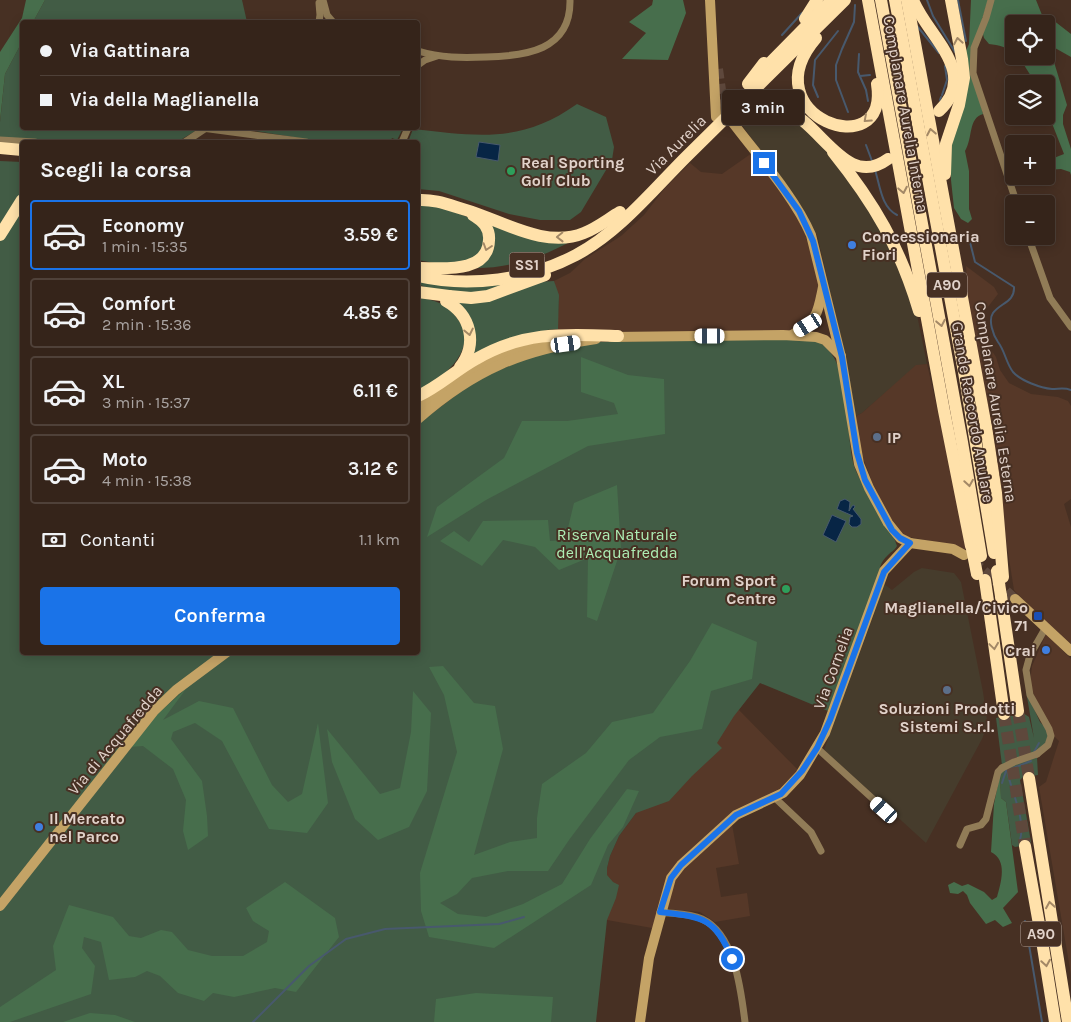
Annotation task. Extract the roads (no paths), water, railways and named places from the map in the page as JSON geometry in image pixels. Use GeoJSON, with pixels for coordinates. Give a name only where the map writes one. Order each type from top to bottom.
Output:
{"type":"FeatureCollection","features":[{"type":"Feature","properties":{"kind":"highway"},"geometry":{"type":"LineString","coordinates":[[748,84],[766,60],[807,16],[817,0]]}},
{"type":"Feature","properties":{"kind":"highway","name":"Via Aurelia"},"geometry":{"type":"LineString","coordinates":[[420,271],[480,273],[503,270],[533,264],[580,244],[620,212],[832,0]]}},
{"type":"Feature","properties":{"kind":"highway"},"geometry":{"type":"LineString","coordinates":[[846,0],[840,11],[810,45],[801,63],[798,79],[800,93],[804,102],[818,116],[835,126],[848,128],[865,122],[871,116],[878,102],[878,89],[869,28],[873,2]]}},
{"type":"Feature","properties":{"kind":"highway","name":"Via Aurelia"},"geometry":{"type":"LineString","coordinates":[[420,272],[440,280],[494,279],[524,274],[571,257],[591,246],[614,227],[686,158],[846,0]]}},
{"type":"Feature","properties":{"kind":"highway","name":"Grande Raccordo Anulare"},"geometry":{"type":"LineString","coordinates":[[895,0],[1000,574]]}},
{"type":"Feature","properties":{"kind":"highway","name":"Complanare Aurelia Esterna"},"geometry":{"type":"LineString","coordinates":[[907,0],[994,476],[1000,574],[1007,598],[1007,634],[1018,711]]}},
{"type":"Feature","properties":{"kind":"highway"},"geometry":{"type":"LineString","coordinates":[[913,0],[919,14],[946,51],[952,66],[952,90],[947,101],[939,111]]}},
{"type":"Feature","properties":{"kind":"highway"},"geometry":{"type":"LineString","coordinates":[[951,0],[964,78],[959,105],[946,144],[945,173],[965,290],[965,312]]}},
{"type":"Feature","properties":{"kind":"highway","name":"Complanare Aurelia Interna"},"geometry":{"type":"LineString","coordinates":[[873,2],[944,411],[972,553]]}},
{"type":"Feature","properties":{"kind":"highway","name":"Grande Raccordo Anulare"},"geometry":{"type":"LineString","coordinates":[[873,2],[962,442],[972,553],[981,577],[990,615],[1004,714]]}},
{"type":"Feature","properties":{"kind":"highway"},"geometry":{"type":"LineString","coordinates":[[686,158],[738,114],[749,109],[764,106],[786,109],[800,117],[833,152],[872,205],[899,255],[918,308],[934,381],[944,411]]}},
{"type":"Feature","properties":{"kind":"highway"},"geometry":{"type":"LineString","coordinates":[[0,148],[20,150]]}},
{"type":"Feature","properties":{"kind":"highway"},"geometry":{"type":"LineString","coordinates":[[833,152],[846,161],[862,166],[884,161]]}},
{"type":"Feature","properties":{"kind":"highway"},"geometry":{"type":"LineString","coordinates":[[0,156],[20,158]]}},
{"type":"Feature","properties":{"kind":"highway"},"geometry":{"type":"LineString","coordinates":[[420,200],[436,201],[534,234],[552,237],[568,237],[584,233],[620,212]]}},
{"type":"Feature","properties":{"kind":"highway"},"geometry":{"type":"LineString","coordinates":[[0,235],[20,203]]}},
{"type":"Feature","properties":{"kind":"highway"},"geometry":{"type":"LineString","coordinates":[[420,271],[466,266],[476,262],[484,255],[489,243],[488,230],[482,221],[465,210]]}},
{"type":"Feature","properties":{"kind":"highway"},"geometry":{"type":"LineString","coordinates":[[420,291],[447,298],[488,296],[542,277],[589,252],[614,227]]}},
{"type":"Feature","properties":{"kind":"highway"},"geometry":{"type":"LineString","coordinates":[[447,298],[462,314],[470,331],[468,352],[458,369]]}},
{"type":"Feature","properties":{"kind":"highway"},"geometry":{"type":"LineString","coordinates":[[420,395],[458,369],[502,346],[539,336],[565,334],[618,336]]}},
{"type":"Feature","properties":{"kind":"highway","name":"A90"},"geometry":{"type":"LineString","coordinates":[[1029,778],[1068,1022]]}},
{"type":"Feature","properties":{"kind":"highway","name":"A90"},"geometry":{"type":"LineString","coordinates":[[1025,846],[1055,1022]]}},
{"type":"Feature","properties":{"kind":"street"},"geometry":{"type":"LineString","coordinates":[[318,0],[319,20]]}},
{"type":"Feature","properties":{"kind":"street"},"geometry":{"type":"LineString","coordinates":[[323,0],[327,15],[331,20]]}},
{"type":"Feature","properties":{"kind":"street"},"geometry":{"type":"LineString","coordinates":[[420,51],[437,56],[454,58],[502,57],[525,55],[538,51],[551,42],[564,26],[569,13],[570,0]]}},
{"type":"Feature","properties":{"kind":"street"},"geometry":{"type":"LineString","coordinates":[[710,0],[715,65]]}},
{"type":"Feature","properties":{"kind":"street"},"geometry":{"type":"LineString","coordinates":[[715,0],[716,117]]}},
{"type":"Feature","properties":{"kind":"street"},"geometry":{"type":"LineString","coordinates":[[991,0],[974,48],[973,73],[1014,195]]}},
{"type":"Feature","properties":{"kind":"street"},"geometry":{"type":"LineString","coordinates":[[420,64],[437,56]]}},
{"type":"Feature","properties":{"kind":"street"},"geometry":{"type":"LineString","coordinates":[[733,123],[803,218],[813,241],[842,357],[860,467],[868,488],[892,530],[900,538],[910,543],[946,547],[972,553]]}},
{"type":"Feature","properties":{"kind":"street"},"geometry":{"type":"LineString","coordinates":[[188,140],[202,130]]}},
{"type":"Feature","properties":{"kind":"street"},"geometry":{"type":"LineString","coordinates":[[240,130],[295,140]]}},
{"type":"Feature","properties":{"kind":"street"},"geometry":{"type":"LineString","coordinates":[[0,140],[20,141]]}},
{"type":"Feature","properties":{"kind":"street"},"geometry":{"type":"LineString","coordinates":[[1031,245],[1050,298],[1071,327]]}},
{"type":"Feature","properties":{"kind":"street"},"geometry":{"type":"LineString","coordinates":[[792,335],[812,321],[818,311],[824,284]]}},
{"type":"Feature","properties":{"kind":"street"},"geometry":{"type":"LineString","coordinates":[[812,321],[824,320],[834,324]]}},
{"type":"Feature","properties":{"kind":"street"},"geometry":{"type":"LineString","coordinates":[[816,337],[828,332],[834,324]]}},
{"type":"Feature","properties":{"kind":"street"},"geometry":{"type":"LineString","coordinates":[[420,407],[471,369],[511,351],[549,341],[618,336],[792,335],[816,337],[825,340],[842,357]]}},
{"type":"Feature","properties":{"kind":"street"},"geometry":{"type":"LineString","coordinates":[[420,417],[452,390],[479,374],[513,359],[551,347],[618,336]]}},
{"type":"Feature","properties":{"kind":"street","name":"Via Cornelia"},"geometry":{"type":"LineString","coordinates":[[640,1022],[647,966],[660,912],[671,878],[681,865],[739,813],[785,791],[798,778],[817,748],[838,700],[884,572],[910,543]]}},
{"type":"Feature","properties":{"kind":"street"},"geometry":{"type":"LineString","coordinates":[[1007,598],[1046,627],[1071,651]]}},
{"type":"Feature","properties":{"kind":"street"},"geometry":{"type":"LineString","coordinates":[[960,846],[965,830],[979,826],[986,819],[998,772],[1014,762],[1037,754],[1048,745],[1051,736],[1049,729],[1030,695],[1026,670],[1030,655],[1046,627]]}},
{"type":"Feature","properties":{"kind":"street","name":"Via di Acquafredda"},"geometry":{"type":"LineString","coordinates":[[0,906],[154,711],[182,686],[223,655]]}},
{"type":"Feature","properties":{"kind":"street"},"geometry":{"type":"LineString","coordinates":[[817,748],[884,810]]}},
{"type":"Feature","properties":{"kind":"street"},"geometry":{"type":"LineString","coordinates":[[774,797],[811,832],[822,851]]}},
{"type":"Feature","properties":{"kind":"street"},"geometry":{"type":"LineString","coordinates":[[660,912],[699,918],[710,924],[722,937],[738,979],[745,1022]]}},
{"type":"Feature","properties":{"kind":"water"},"geometry":{"type":"Polygon","coordinates":[[[479,142],[500,145],[498,161],[476,157],[479,142]]]}},
{"type":"Feature","properties":{"kind":"water"},"geometry":{"type":"Polygon","coordinates":[[[845,499],[850,502],[849,511],[854,505],[853,509],[861,519],[861,524],[857,527],[852,527],[849,524],[850,517],[853,516],[837,509],[840,501],[845,499]]]}},
{"type":"Feature","properties":{"kind":"water"},"geometry":{"type":"Polygon","coordinates":[[[832,515],[846,521],[836,542],[823,535],[832,515]]]}},
{"type":"Feature","properties":{"kind":"waterway"},"geometry":{"type":"LineString","coordinates":[[927,0],[933,16],[955,52]]}},
{"type":"Feature","properties":{"kind":"waterway"},"geometry":{"type":"LineString","coordinates":[[958,0],[966,41]]}},
{"type":"Feature","properties":{"kind":"waterway"},"geometry":{"type":"LineString","coordinates":[[848,112],[836,80],[836,65],[854,22],[855,5]]}},
{"type":"Feature","properties":{"kind":"waterway"},"geometry":{"type":"LineString","coordinates":[[782,35],[802,13]]}},
{"type":"Feature","properties":{"kind":"waterway"},"geometry":{"type":"LineString","coordinates":[[917,26],[939,53]]}},
{"type":"Feature","properties":{"kind":"waterway"},"geometry":{"type":"LineString","coordinates":[[818,97],[813,85],[815,60],[838,31]]}},
{"type":"Feature","properties":{"kind":"waterway"},"geometry":{"type":"LineString","coordinates":[[859,54],[858,72],[866,90],[868,101]]}},
{"type":"Feature","properties":{"kind":"waterway"},"geometry":{"type":"LineString","coordinates":[[942,95],[947,80],[945,66]]}},
{"type":"Feature","properties":{"kind":"waterway"},"geometry":{"type":"LineString","coordinates":[[860,76],[870,75]]}},
{"type":"Feature","properties":{"kind":"waterway"},"geometry":{"type":"LineString","coordinates":[[866,145],[872,161]]}},
{"type":"Feature","properties":{"kind":"waterway"},"geometry":{"type":"LineString","coordinates":[[875,170],[884,201],[897,215]]}},
{"type":"Feature","properties":{"kind":"waterway"},"geometry":{"type":"LineString","coordinates":[[968,234],[975,262],[1014,287],[1014,292],[1010,299],[993,313],[991,320],[994,336],[1013,372],[1037,386],[1071,390]]}},
{"type":"Feature","properties":{"kind":"waterway"},"geometry":{"type":"LineString","coordinates":[[1034,752],[1039,743]]}},
{"type":"Feature","properties":{"kind":"waterway","name":"Grande Raccordo Anulare"},"geometry":{"type":"LineString","coordinates":[[1002,783],[1006,771],[1031,761]]}},
{"type":"Feature","properties":{"kind":"waterway","name":"Grande Raccordo Anulare"},"geometry":{"type":"LineString","coordinates":[[1007,770],[1020,814],[1020,840]]}},
{"type":"Feature","properties":{"kind":"waterway"},"geometry":{"type":"LineString","coordinates":[[253,1022],[309,966],[346,939],[385,929],[499,924],[524,917]]}},
{"type":"Feature","properties":{"kind":"waterway"},"geometry":{"type":"LineString","coordinates":[[1025,921],[1042,1022]]}},
{"type":"Feature","properties":{"kind":"tunnel"},"geometry":{"type":"LineString","coordinates":[[718,69],[722,97],[731,120]]}},
{"type":"Feature","properties":{"kind":"tunnel"},"geometry":{"type":"LineString","coordinates":[[973,561],[1015,599]]}},
{"type":"Feature","properties":{"kind":"tunnel"},"geometry":{"type":"LineString","coordinates":[[1018,711],[1029,778]]}},
{"type":"Feature","properties":{"kind":"tunnel"},"geometry":{"type":"LineString","coordinates":[[1004,714],[1025,846]]}},
{"type":"Feature","properties":{"kind":"place","name":"Real Sporting Golf Club"},"geometry":{"type":"Point","coordinates":[511,171]}},
{"type":"Feature","properties":{"kind":"place","name":"Concessionaria Fiori"},"geometry":{"type":"Point","coordinates":[852,245]}},
{"type":"Feature","properties":{"kind":"place","name":"IP"},"geometry":{"type":"Point","coordinates":[877,437]}},
{"type":"Feature","properties":{"kind":"place","name":"Forum Sport Centre"},"geometry":{"type":"Point","coordinates":[786,589]}},
{"type":"Feature","properties":{"kind":"place","name":"Maglianella/Civico 71"},"geometry":{"type":"Point","coordinates":[1038,616]}},
{"type":"Feature","properties":{"kind":"place","name":"Crai"},"geometry":{"type":"Point","coordinates":[1046,650]}},
{"type":"Feature","properties":{"kind":"place","name":"Soluzioni Prodotti Sistemi S.r.l."},"geometry":{"type":"Point","coordinates":[947,690]}},
{"type":"Feature","properties":{"kind":"place","name":"Il Mercato nel Parco"},"geometry":{"type":"Point","coordinates":[39,827]}},
{"type":"Feature","properties":{"kind":"park label","name":"Riserva Naturale dell'Acquafredda"},"geometry":{"type":"Point","coordinates":[617,543]}}]}
